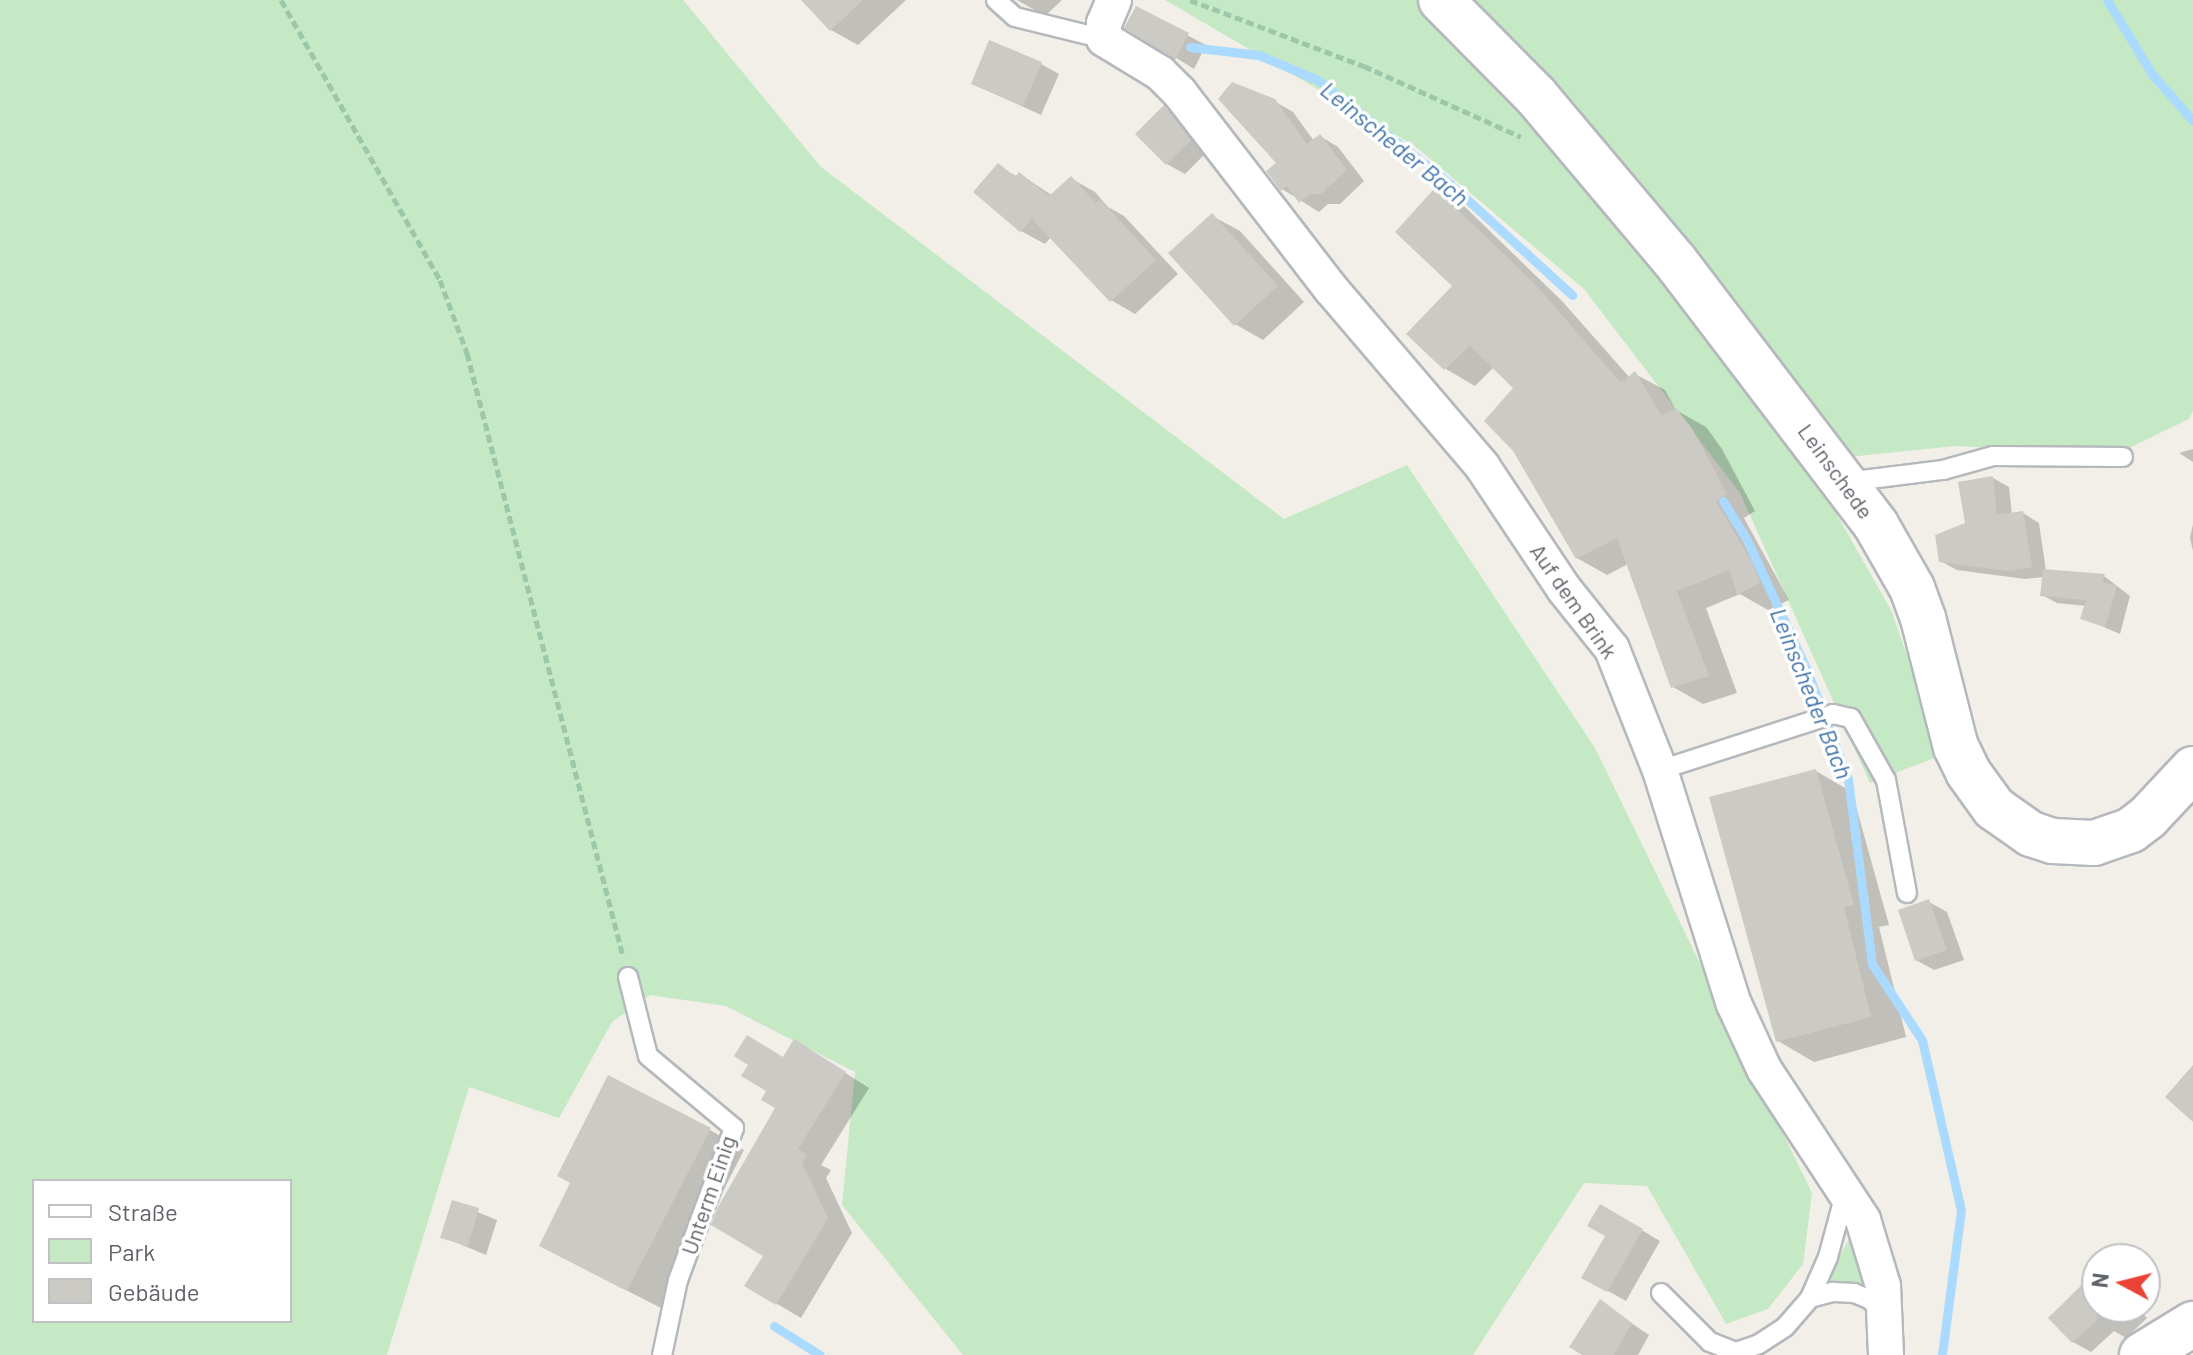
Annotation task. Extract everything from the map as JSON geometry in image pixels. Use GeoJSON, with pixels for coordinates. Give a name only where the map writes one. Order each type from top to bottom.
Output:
{"type":"FeatureCollection","features":[{"type":"Feature","properties":{"kind":"main road","name":"Leinschede"},"geometry":{"type":"LineString","coordinates":[[1441,0],[1536,96],[1587,155],[1753,360],[1876,525],[1912,588],[1933,650],[1956,747],[1982,795],[2012,823],[2053,841],[2076,844],[2112,838],[2148,817],[2193,769]]}},
{"type":"Feature","properties":{"kind":"main road"},"geometry":{"type":"LineString","coordinates":[[2142,1355],[2193,1324]]}},
{"type":"Feature","properties":{"kind":"street"},"geometry":{"type":"LineString","coordinates":[[1104,39],[1104,23],[1114,0]]}},
{"type":"Feature","properties":{"kind":"street","name":"Auf dem Brink"},"geometry":{"type":"LineString","coordinates":[[1104,39],[1160,73],[1180,93],[1331,289],[1482,466],[1564,589],[1612,649],[1660,770],[1740,1017],[1764,1069],[1863,1220],[1883,1286],[1886,1355]]}},
{"type":"Feature","properties":{"kind":"lane"},"geometry":{"type":"LineString","coordinates":[[996,0],[1015,17],[1104,39]]}},
{"type":"Feature","properties":{"kind":"lane"},"geometry":{"type":"LineString","coordinates":[[1843,482],[1943,470],[1993,456],[2123,457]]}},
{"type":"Feature","properties":{"kind":"lane"},"geometry":{"type":"LineString","coordinates":[[1660,770],[1833,714],[1851,718],[1886,780],[1907,893]]}},
{"type":"Feature","properties":{"kind":"lane","name":"Unterm Einig"},"geometry":{"type":"LineString","coordinates":[[628,977],[648,1056],[734,1128],[678,1280],[662,1355]]}},
{"type":"Feature","properties":{"kind":"lane"},"geometry":{"type":"LineString","coordinates":[[1661,1293],[1710,1342],[1736,1352],[1759,1344],[1785,1327],[1810,1298],[1828,1257],[1845,1190]]}},
{"type":"Feature","properties":{"kind":"lane"},"geometry":{"type":"LineString","coordinates":[[1810,1298],[1833,1292],[1854,1293],[1869,1299],[1885,1312]]}},
{"type":"Feature","properties":{"kind":"path"},"geometry":{"type":"LineString","coordinates":[[281,0],[440,280],[467,353],[628,977]]}},
{"type":"Feature","properties":{"kind":"path"},"geometry":{"type":"LineString","coordinates":[[1190,0],[1364,66],[1524,138]]}},
{"type":"Feature","properties":{"kind":"green space"},"geometry":{"type":"Polygon","coordinates":[[[0,0],[683,0],[821,167],[1284,519],[1407,465],[1595,748],[1812,1193],[1803,1264],[1768,1309],[1726,1324],[1647,1186],[1584,1183],[1473,1355],[963,1355],[842,1205],[855,1072],[726,1006],[650,995],[612,1022],[559,1118],[469,1087],[387,1355],[0,1355],[0,0]]]}},
{"type":"Feature","properties":{"kind":"green space"},"geometry":{"type":"Polygon","coordinates":[[[1165,0],[1431,0],[1537,102],[1811,469],[1891,610],[1942,755],[1870,783],[1740,493],[1584,289],[1415,146],[1165,0]]]}},
{"type":"Feature","properties":{"kind":"green space"},"geometry":{"type":"Polygon","coordinates":[[[1471,0],[2193,0],[2193,411],[2189,419],[2129,448],[2073,452],[1955,446],[1848,457],[1471,0]]]}},
{"type":"Feature","properties":{"kind":"green space"},"geometry":{"type":"Polygon","coordinates":[[[1852,1234],[1868,1291],[1852,1282],[1823,1285],[1852,1234]]]}},
{"type":"Feature","properties":{"kind":"building"},"geometry":{"type":"Polygon","coordinates":[[[801,0],[863,0],[830,31],[801,0]]]}},
{"type":"Feature","properties":{"kind":"building"},"geometry":{"type":"Polygon","coordinates":[[[1136,6],[1189,33],[1175,60],[1124,28],[1136,6]]]}},
{"type":"Feature","properties":{"kind":"building"},"geometry":{"type":"Polygon","coordinates":[[[989,40],[1042,62],[1023,106],[971,84],[989,40]]]}},
{"type":"Feature","properties":{"kind":"building"},"geometry":{"type":"Polygon","coordinates":[[[1232,82],[1275,99],[1307,144],[1320,134],[1347,170],[1321,194],[1310,194],[1299,203],[1287,186],[1281,191],[1266,171],[1276,163],[1218,99],[1232,82]]]}},
{"type":"Feature","properties":{"kind":"building"},"geometry":{"type":"Polygon","coordinates":[[[1164,105],[1191,140],[1166,165],[1135,134],[1164,105]]]}},
{"type":"Feature","properties":{"kind":"building"},"geometry":{"type":"Polygon","coordinates":[[[998,163],[1015,177],[1019,172],[1049,196],[1071,176],[1096,203],[1100,199],[1156,260],[1110,302],[1032,219],[1020,232],[973,192],[998,163]]]}},
{"type":"Feature","properties":{"kind":"building"},"geometry":{"type":"Polygon","coordinates":[[[1435,188],[1533,282],[1621,383],[1635,371],[1662,416],[1676,408],[1693,430],[1727,494],[1716,501],[1752,562],[1760,583],[1737,595],[1730,570],[1677,591],[1709,676],[1671,688],[1617,538],[1576,559],[1513,451],[1484,421],[1513,388],[1470,346],[1444,370],[1406,334],[1452,286],[1395,232],[1435,188]]]}},
{"type":"Feature","properties":{"kind":"building"},"geometry":{"type":"Polygon","coordinates":[[[1212,213],[1278,286],[1234,326],[1168,253],[1212,213]]]}},
{"type":"Feature","properties":{"kind":"building"},"geometry":{"type":"Polygon","coordinates":[[[1993,476],[1997,515],[2023,511],[2032,567],[2007,571],[1939,562],[1935,535],[1965,523],[1958,482],[1993,476]]]}},
{"type":"Feature","properties":{"kind":"building"},"geometry":{"type":"Polygon","coordinates":[[[2043,569],[2105,574],[2102,582],[2117,586],[2105,627],[2080,619],[2086,600],[2040,596],[2043,569]]]}},
{"type":"Feature","properties":{"kind":"building"},"geometry":{"type":"Polygon","coordinates":[[[1816,769],[1854,905],[1844,907],[1871,1017],[1776,1042],[1709,797],[1816,769]]]}},
{"type":"Feature","properties":{"kind":"building"},"geometry":{"type":"Polygon","coordinates":[[[1929,899],[1947,950],[1915,961],[1898,910],[1929,899]]]}},
{"type":"Feature","properties":{"kind":"building"},"geometry":{"type":"Polygon","coordinates":[[[747,1035],[783,1057],[794,1039],[846,1072],[798,1149],[807,1154],[802,1163],[828,1218],[776,1305],[744,1286],[763,1256],[711,1225],[718,1207],[775,1108],[761,1100],[766,1091],[741,1076],[748,1065],[734,1056],[747,1035]]]}},
{"type":"Feature","properties":{"kind":"building"},"geometry":{"type":"Polygon","coordinates":[[[2193,1065],[2193,1122],[2165,1097],[2193,1065]]]}},
{"type":"Feature","properties":{"kind":"building"},"geometry":{"type":"Polygon","coordinates":[[[608,1075],[711,1128],[627,1291],[539,1246],[570,1183],[557,1176],[608,1075]]]}},
{"type":"Feature","properties":{"kind":"building"},"geometry":{"type":"Polygon","coordinates":[[[452,1200],[479,1208],[468,1246],[440,1238],[452,1200]]]}},
{"type":"Feature","properties":{"kind":"building"},"geometry":{"type":"Polygon","coordinates":[[[1600,1204],[1643,1229],[1607,1292],[1581,1278],[1605,1236],[1587,1226],[1600,1204]]]}},
{"type":"Feature","properties":{"kind":"building"},"geometry":{"type":"Polygon","coordinates":[[[2081,1286],[2081,1323],[2094,1323],[2072,1343],[2048,1318],[2081,1286]]]}},
{"type":"Feature","properties":{"kind":"building"},"geometry":{"type":"Polygon","coordinates":[[[1600,1299],[1632,1323],[1614,1355],[1582,1355],[1569,1347],[1600,1299]]]}},
{"type":"Feature","properties":{"kind":"waterway"},"geometry":{"type":"LineString","coordinates":[[2107,0],[2152,74],[2193,121]]}},
{"type":"Feature","properties":{"kind":"waterway","name":"Leinscheder Bach"},"geometry":{"type":"LineString","coordinates":[[1190,47],[1259,55],[1318,80],[1448,182],[1572,295]]}},
{"type":"Feature","properties":{"kind":"waterway","name":"Leinscheder Bach"},"geometry":{"type":"LineString","coordinates":[[1723,501],[1747,540],[1806,668],[1848,779],[1872,964],[1922,1040],[1961,1210],[1942,1355]]}},
{"type":"Feature","properties":{"kind":"waterway"},"geometry":{"type":"LineString","coordinates":[[774,1326],[820,1355]]}}]}
